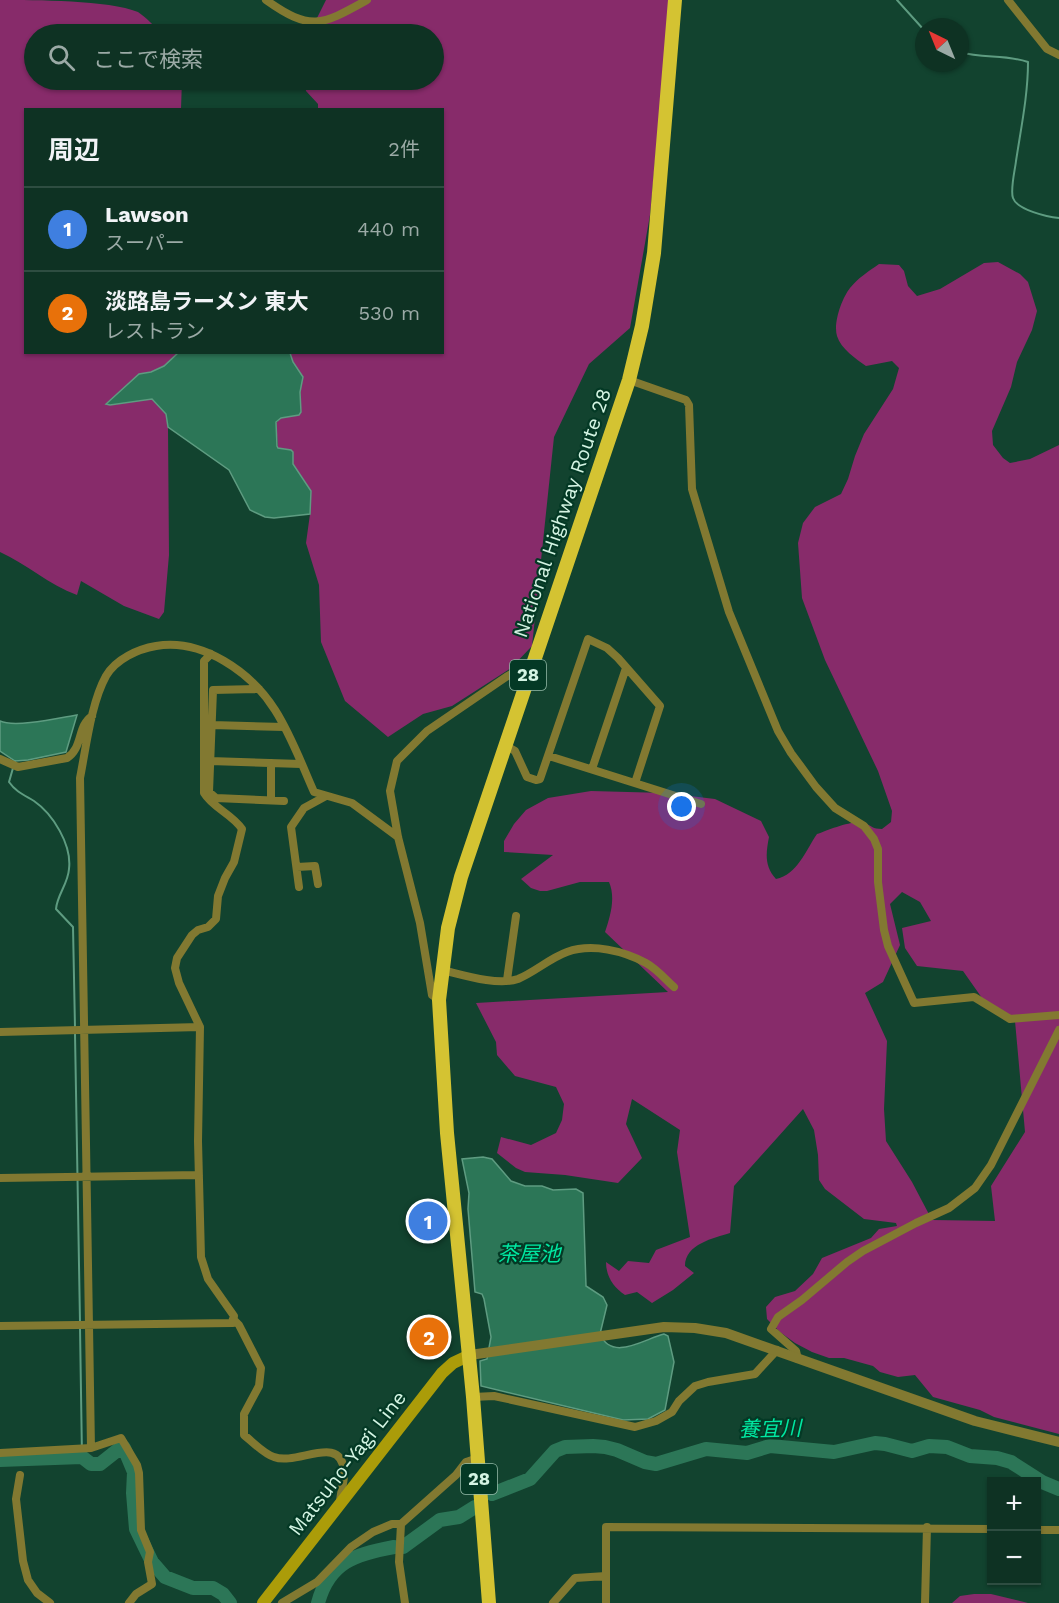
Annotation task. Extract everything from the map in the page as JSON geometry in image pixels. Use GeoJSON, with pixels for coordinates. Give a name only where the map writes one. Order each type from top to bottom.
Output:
{"type":"FeatureCollection","features":[{"type":"Feature","properties":{"kind":"highway","name":"National Highway Route 28"},"geometry":{"type":"LineString","coordinates":[[489,1603],[470,1355],[447,1133],[439,1000],[442,970],[448,928],[458,887],[629,380],[642,326],[654,253],[675,0]]}},
{"type":"Feature","properties":{"kind":"main road","name":"Matsuho-Yagi Line"},"geometry":{"type":"LineString","coordinates":[[263,1603],[442,1373],[453,1363],[470,1355]]}},
{"type":"Feature","properties":{"kind":"street"},"geometry":{"type":"LineString","coordinates":[[267,0],[299,19],[315,22],[333,19],[367,0]]}},
{"type":"Feature","properties":{"kind":"street"},"geometry":{"type":"LineString","coordinates":[[1008,0],[1047,49],[1059,55]]}},
{"type":"Feature","properties":{"kind":"street"},"geometry":{"type":"LineString","coordinates":[[629,380],[686,400],[689,405],[692,489],[729,612],[778,731],[791,753],[835,808],[864,826],[874,839],[878,849],[878,882],[884,930],[888,946],[914,1003],[974,997],[1010,1019],[1059,1015]]}},
{"type":"Feature","properties":{"kind":"street"},"geometry":{"type":"LineString","coordinates":[[505,745],[514,751],[526,777],[540,779],[588,639],[607,648],[660,706],[635,783]]}},
{"type":"Feature","properties":{"kind":"street"},"geometry":{"type":"LineString","coordinates":[[89,1448],[80,778],[92,716],[107,673],[136,651],[162,645],[186,647],[211,654],[237,671],[259,690],[275,709],[314,792],[352,803],[398,837]]}},
{"type":"Feature","properties":{"kind":"street"},"geometry":{"type":"LineString","coordinates":[[0,1326],[233,1323],[234,1316],[208,1279],[201,1257],[200,1027],[179,983],[175,968],[177,958],[192,935],[208,927],[216,919],[218,896],[234,862],[242,829],[238,823],[208,800],[204,793],[204,662],[211,654]]}},
{"type":"Feature","properties":{"kind":"street"},"geometry":{"type":"LineString","coordinates":[[439,1000],[432,995],[420,923],[398,837],[390,790],[397,761],[427,731],[532,662]]}},
{"type":"Feature","properties":{"kind":"street"},"geometry":{"type":"LineString","coordinates":[[592,769],[626,668]]}},
{"type":"Feature","properties":{"kind":"street"},"geometry":{"type":"LineString","coordinates":[[259,690],[213,690],[209,792],[216,798],[284,801]]}},
{"type":"Feature","properties":{"kind":"street"},"geometry":{"type":"LineString","coordinates":[[0,759],[14,766],[53,762],[74,754],[85,721],[92,716]]}},
{"type":"Feature","properties":{"kind":"street"},"geometry":{"type":"LineString","coordinates":[[212,725],[284,727]]}},
{"type":"Feature","properties":{"kind":"street"},"geometry":{"type":"LineString","coordinates":[[549,756],[701,804]]}},
{"type":"Feature","properties":{"kind":"street"},"geometry":{"type":"LineString","coordinates":[[210,761],[301,764]]}},
{"type":"Feature","properties":{"kind":"street"},"geometry":{"type":"LineString","coordinates":[[271,763],[271,800]]}},
{"type":"Feature","properties":{"kind":"street"},"geometry":{"type":"LineString","coordinates":[[299,887],[291,827],[304,808],[326,796]]}},
{"type":"Feature","properties":{"kind":"street"},"geometry":{"type":"LineString","coordinates":[[297,867],[315,866],[318,884]]}},
{"type":"Feature","properties":{"kind":"street"},"geometry":{"type":"LineString","coordinates":[[507,980],[516,916]]}},
{"type":"Feature","properties":{"kind":"street"},"geometry":{"type":"LineString","coordinates":[[442,970],[471,977],[517,980],[567,952],[591,949],[610,950],[648,964],[674,987]]}},
{"type":"Feature","properties":{"kind":"street"},"geometry":{"type":"LineString","coordinates":[[0,1032],[200,1027]]}},
{"type":"Feature","properties":{"kind":"street"},"geometry":{"type":"LineString","coordinates":[[798,1359],[796,1351],[771,1329],[778,1317],[863,1251],[915,1223],[950,1208],[975,1188],[992,1164],[1059,1030]]}},
{"type":"Feature","properties":{"kind":"street"},"geometry":{"type":"LineString","coordinates":[[0,1179],[199,1175]]}},
{"type":"Feature","properties":{"kind":"street"},"geometry":{"type":"LineString","coordinates":[[233,1319],[238,1324],[261,1368],[259,1386],[244,1414],[244,1435],[274,1457],[294,1460],[325,1451],[333,1452],[341,1460],[344,1472],[340,1504]]}},
{"type":"Feature","properties":{"kind":"street"},"geometry":{"type":"LineString","coordinates":[[470,1355],[664,1327],[695,1328],[726,1333],[975,1421],[1059,1442]]}},
{"type":"Feature","properties":{"kind":"street"},"geometry":{"type":"LineString","coordinates":[[473,1396],[494,1396],[635,1427],[656,1421],[672,1412],[679,1401],[695,1386],[755,1374],[777,1350]]}},
{"type":"Feature","properties":{"kind":"street"},"geometry":{"type":"LineString","coordinates":[[0,1453],[89,1448],[120,1438],[139,1473],[141,1530],[150,1552],[148,1562],[152,1584],[136,1593],[129,1603]]}},
{"type":"Feature","properties":{"kind":"street"},"geometry":{"type":"LineString","coordinates":[[282,1603],[317,1582],[351,1547],[372,1532],[392,1524],[401,1524],[456,1475],[466,1462],[478,1458]]}},
{"type":"Feature","properties":{"kind":"street"},"geometry":{"type":"LineString","coordinates":[[20,1475],[16,1499],[23,1561],[28,1580],[37,1593],[50,1603]]}},
{"type":"Feature","properties":{"kind":"street"},"geometry":{"type":"LineString","coordinates":[[401,1524],[399,1562],[405,1603]]}},
{"type":"Feature","properties":{"kind":"street"},"geometry":{"type":"LineString","coordinates":[[606,1603],[606,1527],[987,1529]]}},
{"type":"Feature","properties":{"kind":"street"},"geometry":{"type":"LineString","coordinates":[[925,1603],[927,1527]]}},
{"type":"Feature","properties":{"kind":"street"},"geometry":{"type":"LineString","coordinates":[[1041,1530],[1059,1530]]}},
{"type":"Feature","properties":{"kind":"street"},"geometry":{"type":"LineString","coordinates":[[553,1603],[575,1578],[606,1576]]}},
{"type":"Feature","properties":{"kind":"shaded area"},"geometry":{"type":"Polygon","coordinates":[[[0,0],[71,2],[125,8],[138,12],[152,24],[24,24],[24,90],[182,90],[181,108],[24,108],[24,354],[177,354],[164,366],[139,374],[110,405],[152,399],[166,414],[169,555],[164,612],[159,619],[124,606],[81,581],[77,595],[0,552],[0,0]]]}},
{"type":"Feature","properties":{"kind":"shaded area"},"geometry":{"type":"Polygon","coordinates":[[[326,0],[670,0],[650,215],[630,328],[589,364],[554,437],[532,646],[511,668],[452,706],[423,714],[388,737],[345,701],[321,642],[319,585],[306,543],[311,491],[293,464],[291,450],[278,448],[276,423],[281,418],[299,415],[301,412],[300,391],[303,377],[290,354],[444,354],[444,108],[318,108],[318,104],[306,90],[444,90],[444,24],[314,24],[326,0]]]}},
{"type":"Feature","properties":{"kind":"shaded area"},"geometry":{"type":"Polygon","coordinates":[[[998,262],[1020,274],[1028,282],[1037,311],[1032,330],[1017,362],[1011,387],[992,431],[993,445],[1010,463],[1030,459],[1059,445],[1059,1434],[994,1417],[980,1410],[933,1397],[915,1375],[898,1377],[880,1372],[873,1366],[844,1358],[829,1358],[812,1352],[780,1332],[767,1319],[766,1307],[775,1297],[795,1291],[813,1274],[822,1258],[871,1238],[879,1229],[897,1226],[896,1223],[864,1219],[825,1189],[819,1180],[814,1130],[803,1109],[734,1186],[730,1233],[702,1243],[695,1247],[686,1258],[685,1266],[694,1273],[652,1303],[637,1292],[625,1295],[614,1285],[606,1262],[619,1271],[628,1261],[649,1263],[656,1250],[690,1237],[677,1152],[680,1130],[632,1099],[626,1124],[642,1158],[618,1183],[525,1172],[516,1168],[497,1153],[501,1137],[531,1145],[556,1133],[562,1120],[564,1104],[556,1087],[515,1076],[497,1055],[496,1042],[476,1003],[668,992],[605,932],[612,901],[609,882],[580,882],[540,891],[531,888],[521,879],[553,855],[504,852],[504,841],[514,824],[526,810],[548,798],[591,791],[665,793],[715,799],[761,821],[769,837],[767,854],[769,869],[776,879],[790,873],[817,834],[854,822],[882,829],[891,822],[892,811],[878,771],[825,660],[802,598],[798,543],[803,523],[815,507],[841,494],[864,434],[893,389],[899,368],[892,361],[866,366],[842,345],[837,336],[836,324],[847,292],[853,284],[879,264],[899,265],[904,271],[908,286],[917,296],[940,289],[984,263],[998,262]],[[902,892],[890,904],[900,945],[883,982],[865,993],[887,1041],[884,1109],[886,1141],[912,1182],[932,1220],[995,1221],[991,1186],[1025,1132],[1015,1021],[982,998],[963,971],[917,966],[905,948],[902,928],[931,921],[920,902],[902,892]]]}},
{"type":"Feature","properties":{"kind":"shaded area"},"geometry":{"type":"Polygon","coordinates":[[[991,1594],[1028,1603],[952,1603],[960,1596],[991,1594]]]}},
{"type":"Feature","properties":{"kind":"water"},"geometry":{"type":"Polygon","coordinates":[[[177,354],[290,354],[303,377],[300,392],[301,412],[299,415],[281,418],[276,422],[277,446],[293,452],[293,464],[311,491],[310,514],[274,518],[265,517],[250,510],[229,470],[168,427],[166,414],[152,399],[106,404],[139,374],[164,366],[177,354]]]}},
{"type":"Feature","properties":{"kind":"water"},"geometry":{"type":"Polygon","coordinates":[[[77,715],[66,752],[15,761],[0,751],[0,721],[26,723],[77,715]]]}},
{"type":"Feature","properties":{"kind":"water","name":"茶屋池"},"geometry":{"type":"Polygon","coordinates":[[[483,1157],[492,1159],[511,1181],[525,1186],[542,1186],[553,1190],[576,1189],[583,1193],[586,1286],[603,1297],[607,1305],[600,1334],[612,1347],[620,1348],[664,1334],[668,1336],[674,1362],[665,1410],[648,1419],[623,1420],[481,1386],[480,1361],[487,1359],[491,1337],[484,1299],[482,1294],[475,1292],[468,1209],[469,1193],[462,1159],[483,1157]]]}},
{"type":"Feature","properties":{"kind":"waterway"},"geometry":{"type":"LineString","coordinates":[[897,0],[915,20]]}},
{"type":"Feature","properties":{"kind":"waterway"},"geometry":{"type":"LineString","coordinates":[[969,54],[1028,62],[1026,99],[1012,194],[1020,206],[1059,218]]}},
{"type":"Feature","properties":{"kind":"waterway"},"geometry":{"type":"LineString","coordinates":[[15,761],[9,782],[17,791],[34,801],[48,814],[60,831],[67,850],[69,869],[56,909],[73,927],[75,1028]]}},
{"type":"Feature","properties":{"kind":"waterway"},"geometry":{"type":"LineString","coordinates":[[75,1034],[80,1322]]}},
{"type":"Feature","properties":{"kind":"waterway"},"geometry":{"type":"LineString","coordinates":[[80,1328],[82,1457]]}},
{"type":"Feature","properties":{"kind":"waterway","name":"養宜川"},"geometry":{"type":"LineString","coordinates":[[492,1494],[530,1479],[555,1451],[565,1447],[605,1447],[656,1464],[706,1449],[747,1453],[770,1446],[834,1452],[875,1443],[912,1451],[929,1446],[947,1447],[970,1456],[997,1458],[1011,1462],[1042,1482],[1059,1489]]}},
{"type":"Feature","properties":{"kind":"waterway","name":"養宜川"},"geometry":{"type":"LineString","coordinates":[[0,1460],[82,1457],[91,1464],[100,1464],[119,1449],[124,1448],[134,1472],[136,1529],[152,1562],[165,1577],[193,1588],[213,1588],[223,1594],[230,1603]]}},
{"type":"Feature","properties":{"kind":"waterway","name":"養宜川"},"geometry":{"type":"LineString","coordinates":[[403,1547],[440,1520],[459,1517],[475,1507]]}},
{"type":"Feature","properties":{"kind":"waterway","name":"養宜川"},"geometry":{"type":"LineString","coordinates":[[318,1603],[329,1578],[346,1562],[367,1553],[394,1547]]}},
{"type":"Feature","properties":{"kind":"place","name":"Lawson"},"geometry":{"type":"Point","coordinates":[428,1221]}},
{"type":"Feature","properties":{"kind":"place","name":"淡路島ラーメン 東大"},"geometry":{"type":"Point","coordinates":[429,1337]}}]}
